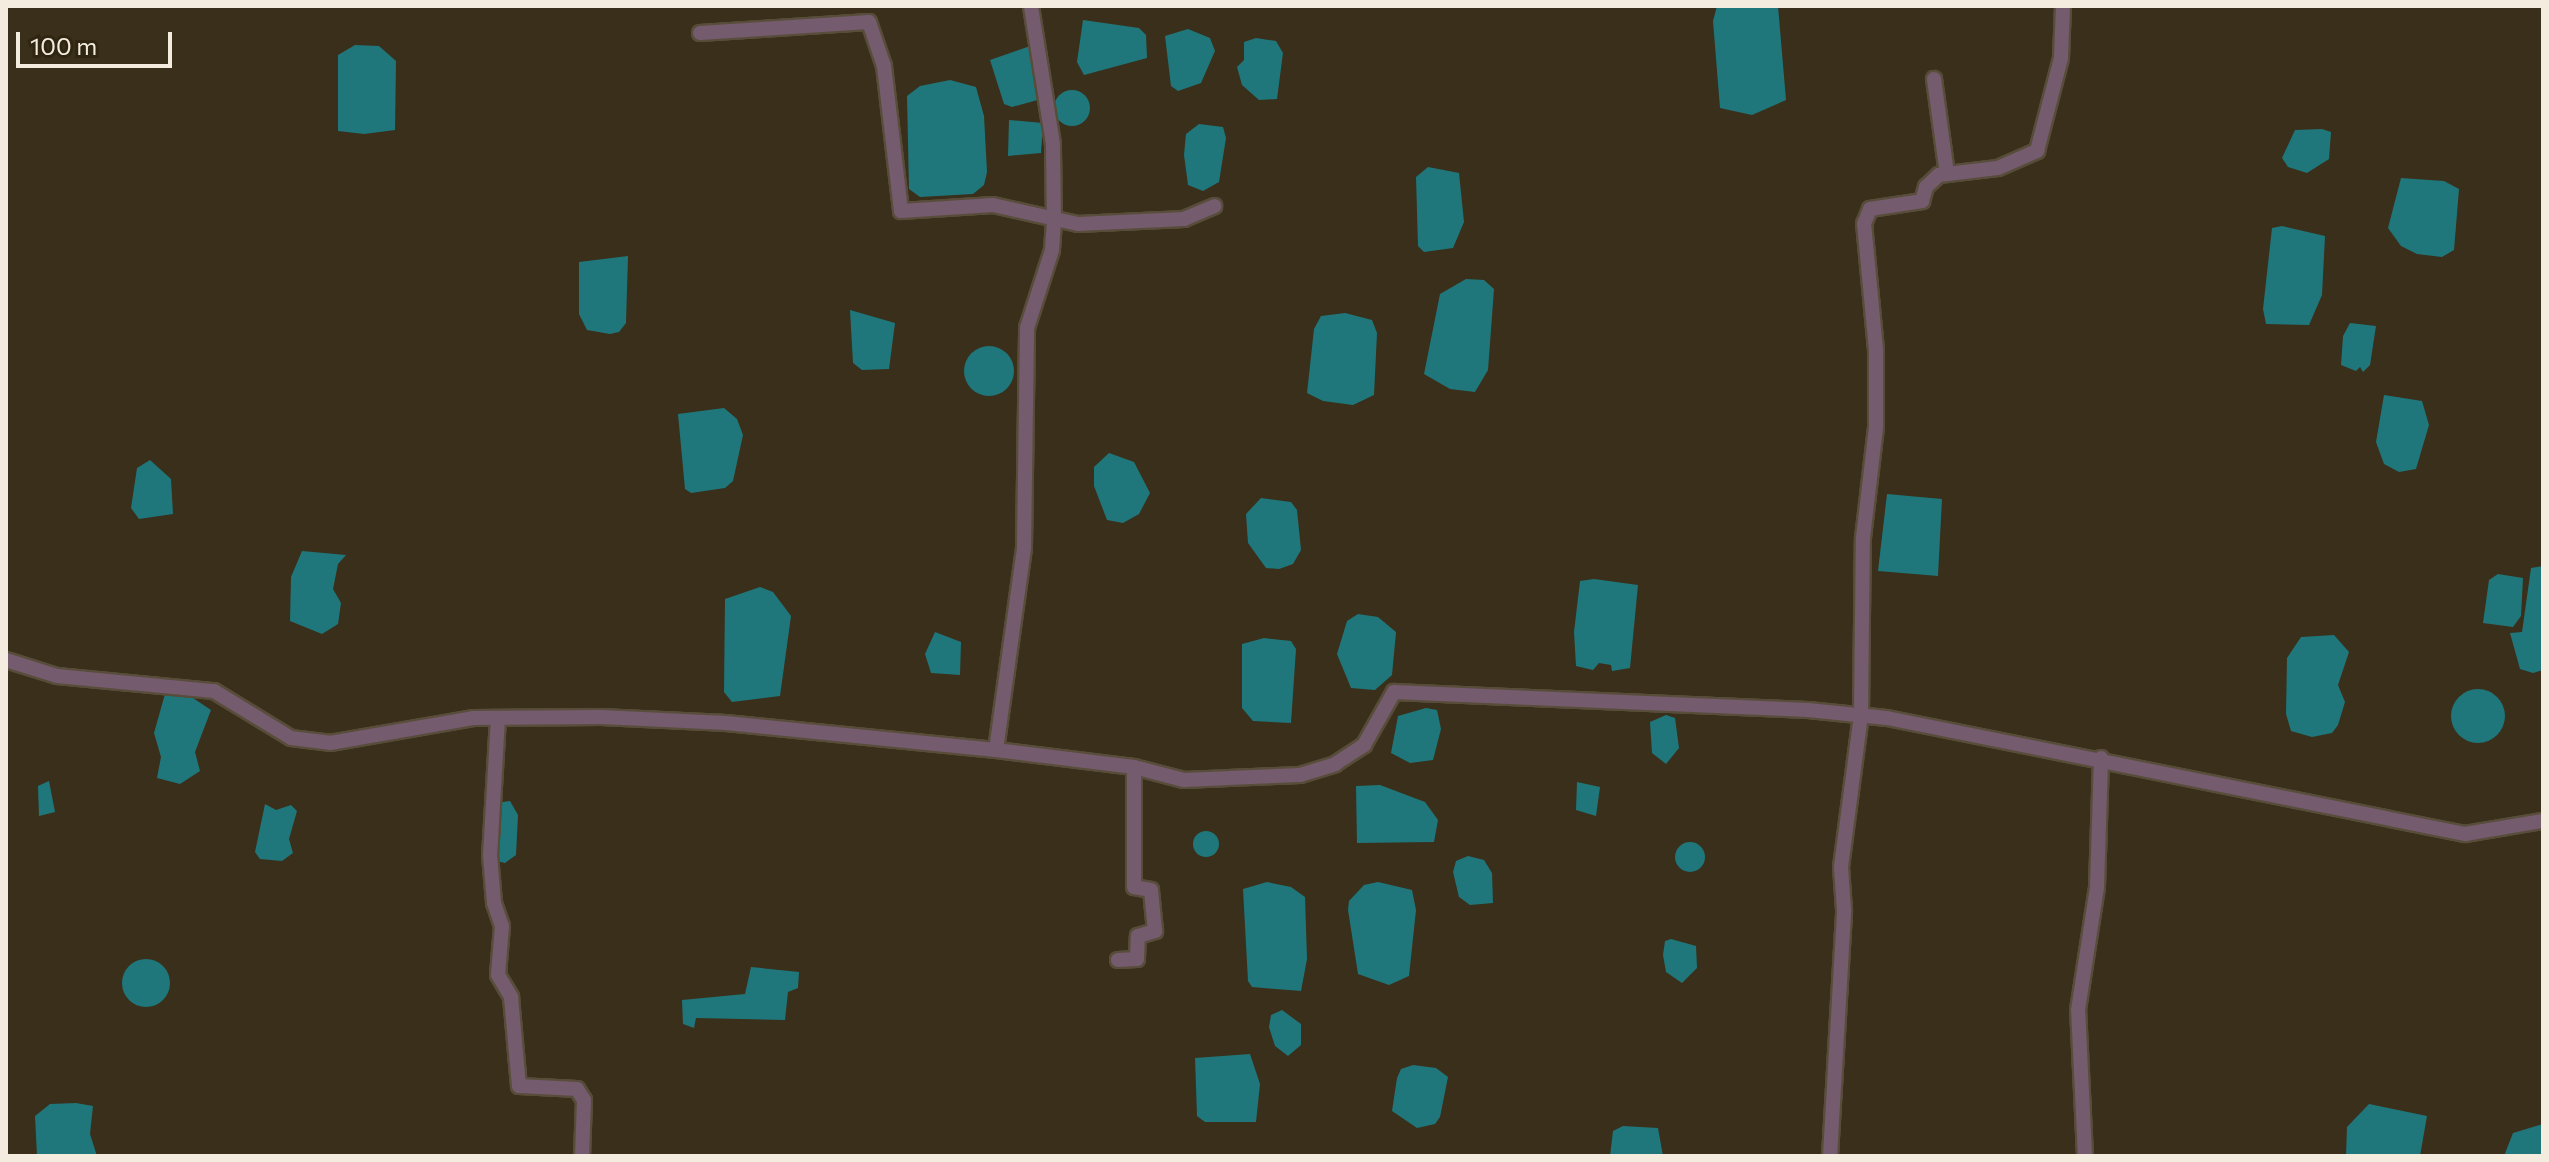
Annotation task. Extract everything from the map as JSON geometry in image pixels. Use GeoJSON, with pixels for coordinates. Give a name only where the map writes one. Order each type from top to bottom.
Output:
{"type":"FeatureCollection","features":[{"type":"Feature","properties":{"kind":"street"},"geometry":{"type":"LineString","coordinates":[[996,750],[1024,547],[1027,328],[1052,250],[1054,220],[1053,144],[1031,6]]}},
{"type":"Feature","properties":{"kind":"street"},"geometry":{"type":"LineString","coordinates":[[1830,1156],[1844,910],[1841,867],[1861,715],[1863,538],[1873,480],[1876,405],[1864,224],[1870,209],[1922,201],[1926,187],[1947,174],[1998,168],[2040,146],[2061,58],[2063,6]]}},
{"type":"Feature","properties":{"kind":"street"},"geometry":{"type":"LineString","coordinates":[[700,33],[869,22],[884,66],[901,211],[993,205],[1054,220],[1149,223],[1184,219],[1214,206]]}},
{"type":"Feature","properties":{"kind":"street"},"geometry":{"type":"LineString","coordinates":[[1934,79],[1947,174]]}},
{"type":"Feature","properties":{"kind":"street"},"geometry":{"type":"LineString","coordinates":[[6,660],[57,676],[214,691],[291,738],[330,743],[498,718],[726,723],[1134,767],[1184,780],[1300,775],[1335,764],[1364,745],[1394,692],[1751,708],[1861,715],[2101,758],[2465,834],[2543,821]]}},
{"type":"Feature","properties":{"kind":"street"},"geometry":{"type":"LineString","coordinates":[[498,718],[490,855],[494,903],[502,926],[498,975],[511,997],[519,1086],[577,1089],[584,1100],[582,1156]]}},
{"type":"Feature","properties":{"kind":"street"},"geometry":{"type":"LineString","coordinates":[[2085,1156],[2078,1010],[2097,887],[2101,758]]}},
{"type":"Feature","properties":{"kind":"street"},"geometry":{"type":"LineString","coordinates":[[1118,960],[1137,959],[1138,936],[1155,931],[1151,890],[1134,887],[1134,767]]}},
{"type":"Feature","properties":{"kind":"water"},"geometry":{"type":"Polygon","coordinates":[[[1717,6],[1778,6],[1786,100],[1752,115],[1720,108],[1713,21],[1717,6]]]}},
{"type":"Feature","properties":{"kind":"water"},"geometry":{"type":"Polygon","coordinates":[[[1083,20],[1139,28],[1146,35],[1147,58],[1084,75],[1077,62],[1083,20]]]}},
{"type":"Feature","properties":{"kind":"water"},"geometry":{"type":"Polygon","coordinates":[[[1188,29],[1210,38],[1215,51],[1201,83],[1178,91],[1171,86],[1165,36],[1188,29]]]}},
{"type":"Feature","properties":{"kind":"water"},"geometry":{"type":"Polygon","coordinates":[[[1256,38],[1276,41],[1283,53],[1277,99],[1259,100],[1242,85],[1237,67],[1244,60],[1244,42],[1256,38]]]}},
{"type":"Feature","properties":{"kind":"water"},"geometry":{"type":"Polygon","coordinates":[[[355,45],[379,46],[396,61],[395,130],[364,134],[338,131],[338,55],[355,45]]]}},
{"type":"Feature","properties":{"kind":"water"},"geometry":{"type":"Polygon","coordinates":[[[1030,46],[1041,99],[1012,107],[1004,104],[990,60],[1030,46]]]}},
{"type":"Feature","properties":{"kind":"water"},"geometry":{"type":"Polygon","coordinates":[[[950,80],[976,87],[984,116],[987,172],[984,185],[973,194],[920,197],[909,189],[907,96],[920,86],[950,80]]]}},
{"type":"Feature","properties":{"kind":"water"},"geometry":{"type":"Polygon","coordinates":[[[1072,90],[1085,95],[1090,108],[1085,121],[1072,126],[1059,121],[1054,108],[1059,95],[1072,90]]]}},
{"type":"Feature","properties":{"kind":"water"},"geometry":{"type":"Polygon","coordinates":[[[1009,120],[1043,123],[1041,153],[1008,156],[1009,120]]]}},
{"type":"Feature","properties":{"kind":"water"},"geometry":{"type":"Polygon","coordinates":[[[1199,124],[1223,127],[1226,138],[1219,182],[1203,191],[1188,185],[1184,155],[1186,134],[1199,124]]]}},
{"type":"Feature","properties":{"kind":"water"},"geometry":{"type":"Polygon","coordinates":[[[2322,129],[2331,132],[2329,159],[2307,173],[2288,167],[2282,158],[2295,130],[2322,129]]]}},
{"type":"Feature","properties":{"kind":"water"},"geometry":{"type":"Polygon","coordinates":[[[1428,167],[1459,173],[1464,222],[1453,248],[1424,252],[1418,246],[1416,177],[1428,167]]]}},
{"type":"Feature","properties":{"kind":"water"},"geometry":{"type":"Polygon","coordinates":[[[2401,178],[2444,181],[2459,189],[2454,250],[2442,257],[2417,254],[2401,246],[2388,228],[2401,178]]]}},
{"type":"Feature","properties":{"kind":"water"},"geometry":{"type":"Polygon","coordinates":[[[2282,226],[2325,236],[2322,295],[2309,325],[2266,324],[2263,309],[2272,228],[2282,226]]]}},
{"type":"Feature","properties":{"kind":"water"},"geometry":{"type":"Polygon","coordinates":[[[628,256],[626,323],[619,332],[610,334],[587,330],[579,314],[579,262],[628,256]]]}},
{"type":"Feature","properties":{"kind":"water"},"geometry":{"type":"Polygon","coordinates":[[[1466,279],[1484,280],[1494,289],[1488,370],[1475,392],[1450,389],[1424,374],[1440,294],[1466,279]]]}},
{"type":"Feature","properties":{"kind":"water"},"geometry":{"type":"Polygon","coordinates":[[[850,310],[895,323],[889,369],[862,370],[853,363],[850,310]]]}},
{"type":"Feature","properties":{"kind":"water"},"geometry":{"type":"Polygon","coordinates":[[[1345,313],[1372,320],[1377,333],[1374,395],[1353,405],[1323,401],[1307,393],[1314,329],[1321,316],[1345,313]]]}},
{"type":"Feature","properties":{"kind":"water"},"geometry":{"type":"Polygon","coordinates":[[[2350,323],[2376,326],[2370,365],[2363,372],[2360,367],[2356,371],[2341,365],[2343,336],[2350,323]]]}},
{"type":"Feature","properties":{"kind":"water"},"geometry":{"type":"Polygon","coordinates":[[[989,346],[1007,353],[1014,371],[1007,389],[989,396],[971,389],[964,371],[971,353],[989,346]]]}},
{"type":"Feature","properties":{"kind":"water"},"geometry":{"type":"Polygon","coordinates":[[[2384,395],[2422,401],[2429,425],[2416,469],[2399,472],[2384,464],[2376,442],[2384,395]]]}},
{"type":"Feature","properties":{"kind":"water"},"geometry":{"type":"Polygon","coordinates":[[[724,408],[737,419],[743,435],[733,481],[725,488],[691,493],[685,489],[678,414],[724,408]]]}},
{"type":"Feature","properties":{"kind":"water"},"geometry":{"type":"Polygon","coordinates":[[[1109,453],[1134,462],[1150,493],[1139,514],[1123,523],[1107,520],[1094,486],[1094,467],[1109,453]]]}},
{"type":"Feature","properties":{"kind":"water"},"geometry":{"type":"Polygon","coordinates":[[[150,460],[171,479],[173,514],[139,519],[131,508],[137,468],[150,460]]]}},
{"type":"Feature","properties":{"kind":"water"},"geometry":{"type":"Polygon","coordinates":[[[1887,494],[1942,499],[1938,576],[1878,571],[1887,494]]]}},
{"type":"Feature","properties":{"kind":"water"},"geometry":{"type":"Polygon","coordinates":[[[1261,498],[1291,502],[1297,510],[1301,550],[1293,564],[1279,569],[1266,568],[1248,543],[1246,514],[1261,498]]]}},
{"type":"Feature","properties":{"kind":"water"},"geometry":{"type":"Polygon","coordinates":[[[302,551],[346,555],[338,564],[333,589],[341,603],[338,624],[322,634],[290,621],[291,577],[302,551]]]}},
{"type":"Feature","properties":{"kind":"water"},"geometry":{"type":"Polygon","coordinates":[[[2543,566],[2543,670],[2533,673],[2520,669],[2510,633],[2522,632],[2531,568],[2543,566]]]}},
{"type":"Feature","properties":{"kind":"water"},"geometry":{"type":"Polygon","coordinates":[[[2498,574],[2523,578],[2521,616],[2513,627],[2483,623],[2489,580],[2498,574]]]}},
{"type":"Feature","properties":{"kind":"water"},"geometry":{"type":"Polygon","coordinates":[[[1594,579],[1638,585],[1630,668],[1612,671],[1611,665],[1599,663],[1593,670],[1576,666],[1574,632],[1580,581],[1594,579]]]}},
{"type":"Feature","properties":{"kind":"water"},"geometry":{"type":"Polygon","coordinates":[[[760,587],[773,592],[791,616],[780,696],[732,702],[724,692],[725,599],[760,587]]]}},
{"type":"Feature","properties":{"kind":"water"},"geometry":{"type":"Polygon","coordinates":[[[1358,614],[1378,617],[1396,632],[1392,675],[1375,690],[1351,688],[1337,654],[1347,621],[1358,614]]]}},
{"type":"Feature","properties":{"kind":"water"},"geometry":{"type":"Polygon","coordinates":[[[935,632],[961,642],[960,675],[931,673],[925,654],[935,632]]]}},
{"type":"Feature","properties":{"kind":"water"},"geometry":{"type":"Polygon","coordinates":[[[2334,635],[2349,652],[2338,685],[2345,702],[2338,725],[2332,733],[2312,737],[2291,731],[2286,714],[2287,658],[2301,637],[2334,635]]]}},
{"type":"Feature","properties":{"kind":"water"},"geometry":{"type":"Polygon","coordinates":[[[1264,638],[1291,641],[1296,649],[1291,723],[1253,721],[1242,708],[1242,644],[1264,638]]]}},
{"type":"Feature","properties":{"kind":"water"},"geometry":{"type":"Polygon","coordinates":[[[2478,689],[2489,691],[2497,697],[2503,705],[2503,727],[2497,735],[2489,741],[2478,743],[2467,741],[2459,735],[2453,727],[2451,716],[2453,705],[2459,697],[2467,691],[2478,689]]]}},
{"type":"Feature","properties":{"kind":"water"},"geometry":{"type":"Polygon","coordinates":[[[165,694],[190,696],[211,710],[195,752],[200,771],[180,784],[157,778],[161,757],[154,733],[165,694]]]}},
{"type":"Feature","properties":{"kind":"water"},"geometry":{"type":"Polygon","coordinates":[[[1426,708],[1437,710],[1441,729],[1433,760],[1410,763],[1391,753],[1398,716],[1426,708]]]}},
{"type":"Feature","properties":{"kind":"water"},"geometry":{"type":"Polygon","coordinates":[[[1666,715],[1675,718],[1679,748],[1666,764],[1652,753],[1650,722],[1666,715]]]}},
{"type":"Feature","properties":{"kind":"water"},"geometry":{"type":"Polygon","coordinates":[[[49,781],[55,812],[39,816],[38,786],[49,781]]]}},
{"type":"Feature","properties":{"kind":"water"},"geometry":{"type":"Polygon","coordinates":[[[1577,782],[1600,787],[1596,816],[1576,810],[1577,782]]]}},
{"type":"Feature","properties":{"kind":"water"},"geometry":{"type":"Polygon","coordinates":[[[1380,785],[1425,802],[1438,820],[1434,842],[1357,843],[1356,786],[1380,785]]]}},
{"type":"Feature","properties":{"kind":"water"},"geometry":{"type":"Polygon","coordinates":[[[510,801],[518,815],[516,855],[505,863],[493,860],[496,803],[510,801]]]}},
{"type":"Feature","properties":{"kind":"water"},"geometry":{"type":"Polygon","coordinates":[[[265,804],[276,810],[291,805],[297,811],[289,839],[293,853],[282,861],[260,859],[255,852],[265,804]]]}},
{"type":"Feature","properties":{"kind":"water"},"geometry":{"type":"Polygon","coordinates":[[[1206,831],[1215,835],[1219,844],[1215,853],[1206,857],[1197,853],[1193,844],[1197,835],[1206,831]]]}},
{"type":"Feature","properties":{"kind":"water"},"geometry":{"type":"Polygon","coordinates":[[[1690,842],[1701,846],[1705,857],[1701,868],[1690,872],[1679,868],[1675,857],[1679,846],[1690,842]]]}},
{"type":"Feature","properties":{"kind":"water"},"geometry":{"type":"Polygon","coordinates":[[[1468,856],[1484,860],[1492,873],[1493,903],[1470,905],[1459,897],[1453,872],[1456,861],[1468,856]]]}},
{"type":"Feature","properties":{"kind":"water"},"geometry":{"type":"Polygon","coordinates":[[[1267,882],[1291,887],[1305,897],[1307,959],[1301,991],[1252,987],[1248,981],[1243,889],[1267,882]]]}},
{"type":"Feature","properties":{"kind":"water"},"geometry":{"type":"Polygon","coordinates":[[[1378,882],[1412,890],[1416,910],[1409,976],[1389,985],[1358,974],[1348,910],[1349,901],[1364,885],[1378,882]]]}},
{"type":"Feature","properties":{"kind":"water"},"geometry":{"type":"Polygon","coordinates":[[[1671,939],[1696,946],[1697,968],[1682,983],[1666,972],[1663,955],[1665,941],[1671,939]]]}},
{"type":"Feature","properties":{"kind":"water"},"geometry":{"type":"Polygon","coordinates":[[[146,959],[163,966],[170,983],[163,1000],[146,1007],[129,1000],[122,983],[129,966],[146,959]]]}},
{"type":"Feature","properties":{"kind":"water"},"geometry":{"type":"Polygon","coordinates":[[[751,967],[799,972],[798,988],[788,992],[785,1020],[696,1018],[694,1028],[683,1024],[682,1000],[745,994],[751,967]]]}},
{"type":"Feature","properties":{"kind":"water"},"geometry":{"type":"Polygon","coordinates":[[[1282,1010],[1301,1024],[1301,1045],[1288,1056],[1275,1046],[1269,1027],[1271,1015],[1282,1010]]]}},
{"type":"Feature","properties":{"kind":"water"},"geometry":{"type":"Polygon","coordinates":[[[1250,1054],[1260,1084],[1256,1122],[1205,1122],[1197,1116],[1195,1058],[1250,1054]]]}},
{"type":"Feature","properties":{"kind":"water"},"geometry":{"type":"Polygon","coordinates":[[[1413,1065],[1436,1068],[1448,1077],[1440,1117],[1435,1124],[1417,1128],[1392,1111],[1401,1069],[1413,1065]]]}},
{"type":"Feature","properties":{"kind":"water"},"geometry":{"type":"Polygon","coordinates":[[[50,1104],[93,1106],[90,1134],[97,1156],[37,1156],[35,1116],[50,1104]]]}},
{"type":"Feature","properties":{"kind":"water"},"geometry":{"type":"Polygon","coordinates":[[[2369,1104],[2427,1116],[2420,1156],[2346,1156],[2347,1127],[2369,1104]]]}},
{"type":"Feature","properties":{"kind":"water"},"geometry":{"type":"Polygon","coordinates":[[[2543,1124],[2543,1156],[2504,1156],[2513,1133],[2543,1124]]]}},
{"type":"Feature","properties":{"kind":"water"},"geometry":{"type":"Polygon","coordinates":[[[1623,1126],[1658,1128],[1663,1156],[1610,1156],[1613,1131],[1623,1126]]]}}]}
